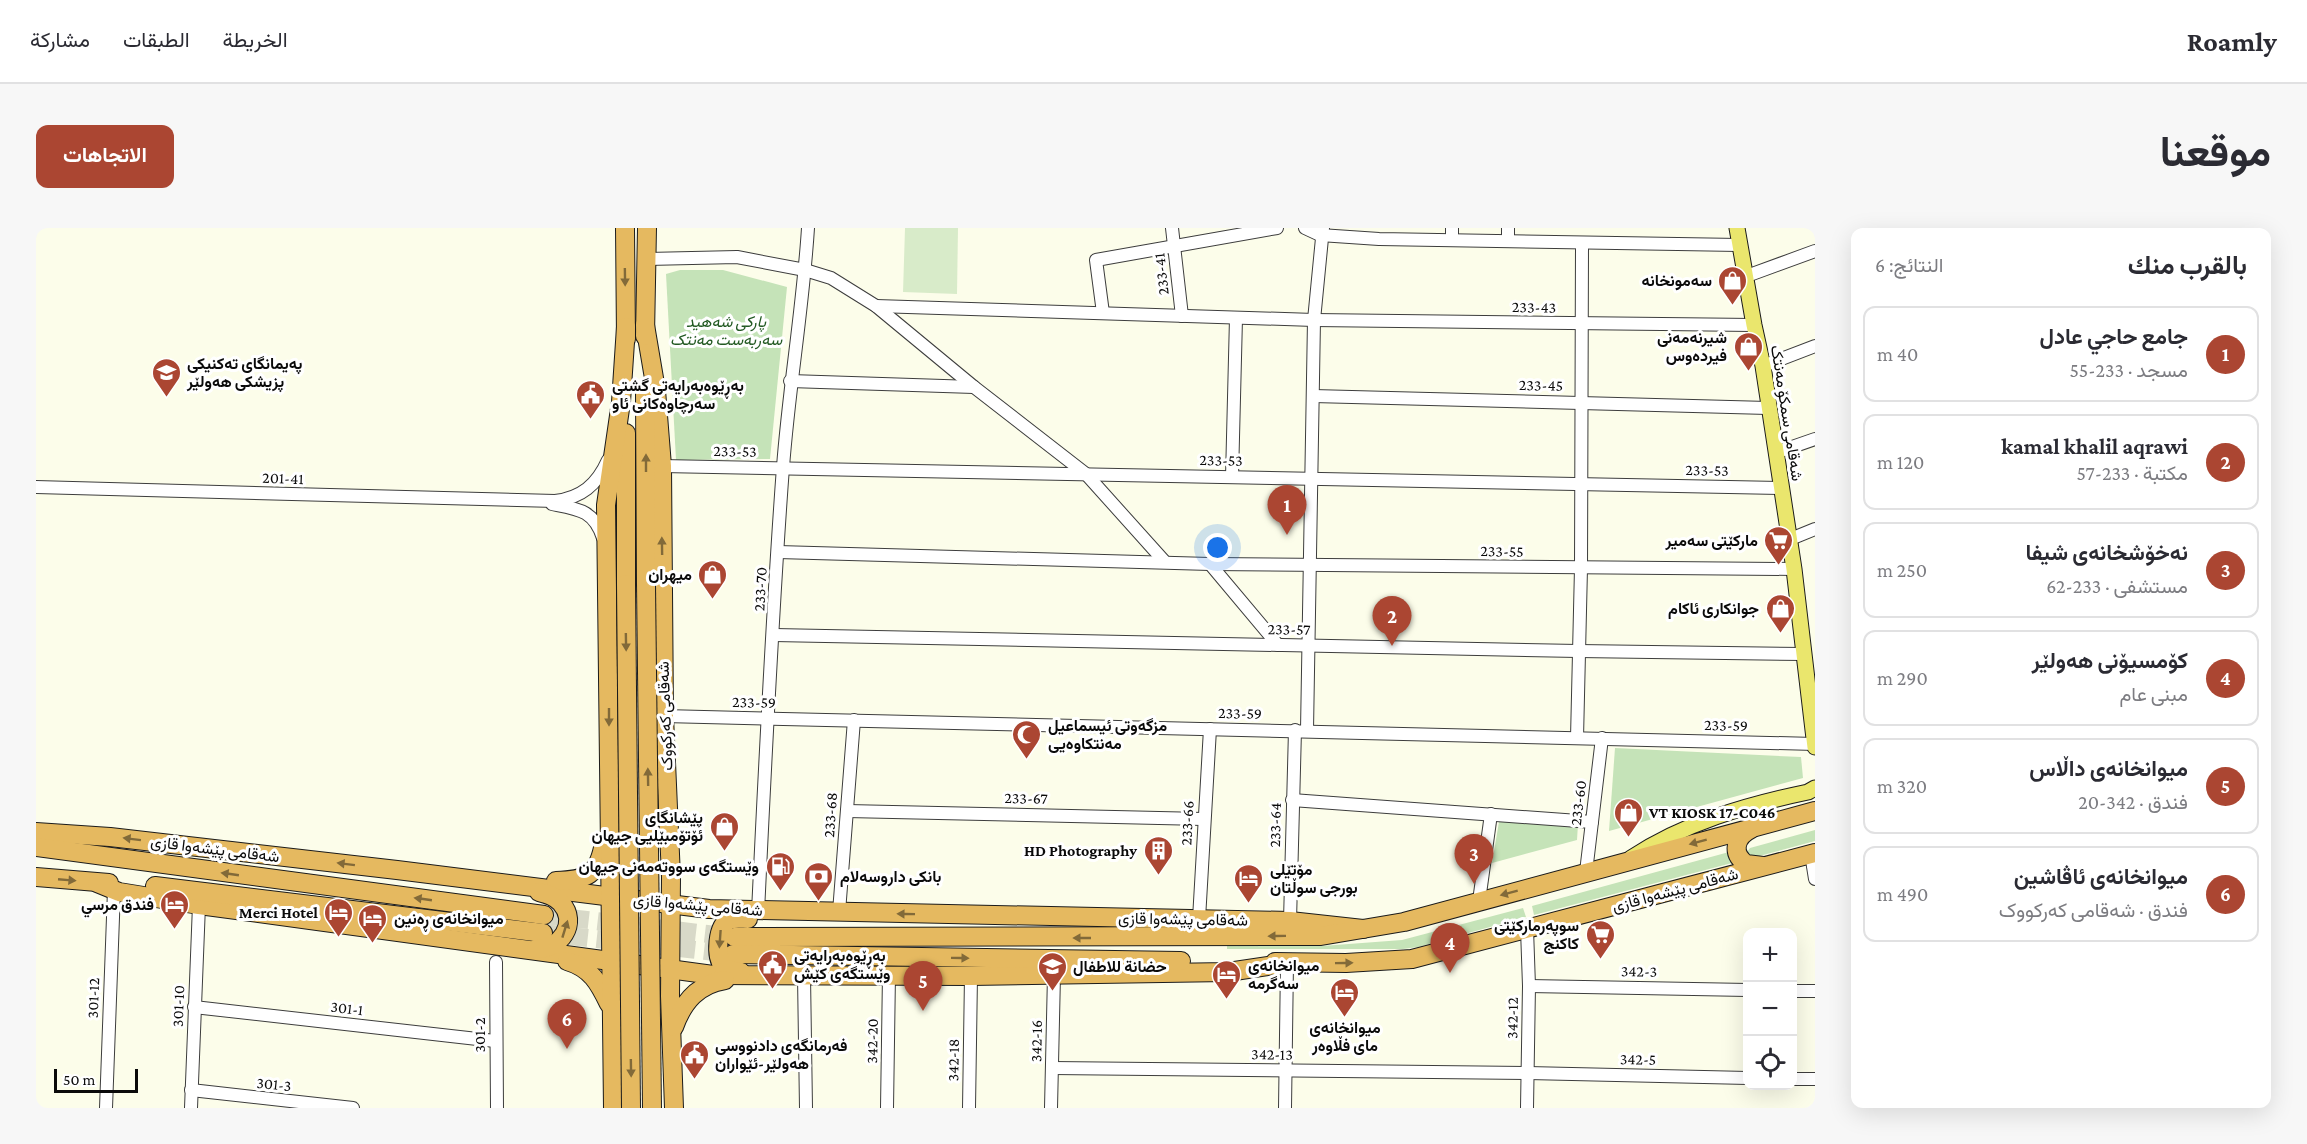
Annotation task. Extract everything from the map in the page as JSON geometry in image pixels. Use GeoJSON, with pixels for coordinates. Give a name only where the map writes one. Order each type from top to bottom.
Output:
{"type":"FeatureCollection","features":[{"type":"Feature","properties":{"kind":"highway"},"geometry":{"type":"LineString","coordinates":[[625,228],[631,1108]]}},
{"type":"Feature","properties":{"kind":"highway","name":"شەقامی کەرکووک"},"geometry":{"type":"LineString","coordinates":[[647,228],[646,584],[652,1108]]}},
{"type":"Feature","properties":{"kind":"highway","name":"شەقامی کەرکووک"},"geometry":{"type":"LineString","coordinates":[[645,325],[656,390],[662,466],[664,716],[671,877]]}},
{"type":"Feature","properties":{"kind":"highway"},"geometry":{"type":"LineString","coordinates":[[613,1108],[611,1008],[615,978],[616,903],[608,821],[606,505],[616,436],[626,327]]}},
{"type":"Feature","properties":{"kind":"highway"},"geometry":{"type":"LineString","coordinates":[[609,784],[613,820],[619,830],[627,836],[638,839],[653,836],[664,825],[668,810]]}},
{"type":"Feature","properties":{"kind":"highway","name":"شەقامی پێشەوا قازی"},"geometry":{"type":"LineString","coordinates":[[1813,853],[1412,959],[1346,963],[1287,963],[734,946],[1321,936],[1404,922],[1815,811]]}},
{"type":"Feature","properties":{"kind":"highway"},"geometry":{"type":"LineString","coordinates":[[509,883],[576,880],[587,877],[601,860],[608,821]]}},
{"type":"Feature","properties":{"kind":"highway"},"geometry":{"type":"LineString","coordinates":[[1752,828],[1739,837],[1736,849],[1738,855],[1746,864],[1765,866]]}},
{"type":"Feature","properties":{"kind":"highway","name":"شەقامی پێشەوا قازی"},"geometry":{"type":"LineString","coordinates":[[36,832],[110,837],[509,883],[580,892],[616,903],[667,908]]}},
{"type":"Feature","properties":{"kind":"highway","name":"شەقامی پێشەوا قازی"},"geometry":{"type":"LineString","coordinates":[[36,847],[544,924],[36,877]]}},
{"type":"Feature","properties":{"kind":"highway"},"geometry":{"type":"LineString","coordinates":[[671,877],[667,908],[665,964],[670,996],[674,1108]]}},
{"type":"Feature","properties":{"kind":"highway"},"geometry":{"type":"LineString","coordinates":[[671,877],[679,896],[689,903],[709,909]]}},
{"type":"Feature","properties":{"kind":"highway","name":"شەقامی پێشەوا قازی"},"geometry":{"type":"LineString","coordinates":[[97,883],[114,890],[496,954],[534,952],[575,957],[614,958],[665,964],[713,975],[971,976],[1228,972],[1287,963]]}},
{"type":"Feature","properties":{"kind":"highway"},"geometry":{"type":"LineString","coordinates":[[496,954],[548,948],[561,939],[568,924],[567,913],[556,899],[509,883]]}},
{"type":"Feature","properties":{"kind":"highway"},"geometry":{"type":"LineString","coordinates":[[616,903],[665,964]]}},
{"type":"Feature","properties":{"kind":"highway"},"geometry":{"type":"LineString","coordinates":[[667,908],[688,911],[709,909]]}},
{"type":"Feature","properties":{"kind":"highway"},"geometry":{"type":"LineString","coordinates":[[614,958],[631,946],[640,933],[667,908]]}},
{"type":"Feature","properties":{"kind":"highway","name":"شەقامی پێشەوا قازی"},"geometry":{"type":"LineString","coordinates":[[709,909],[758,912],[1290,921],[1363,929]]}},
{"type":"Feature","properties":{"kind":"highway"},"geometry":{"type":"LineString","coordinates":[[773,976],[730,970],[724,966],[720,954],[722,926],[732,919],[776,918],[833,912]]}},
{"type":"Feature","properties":{"kind":"highway"},"geometry":{"type":"LineString","coordinates":[[534,952],[575,964],[587,970],[599,983],[611,1008]]}},
{"type":"Feature","properties":{"kind":"highway"},"geometry":{"type":"LineString","coordinates":[[672,1038],[683,1007],[700,989],[718,981],[752,976]]}},
{"type":"Feature","properties":{"kind":"highway"},"geometry":{"type":"LineString","coordinates":[[612,1069],[613,1054],[621,1035],[630,1028],[642,1025],[654,1028],[663,1035],[672,1052],[673,1065]]}},
{"type":"Feature","properties":{"kind":"main road","name":"شەقامی سمکۆ مەنتک"},"geometry":{"type":"LineString","coordinates":[[1737,228],[1744,277],[1763,366],[1794,569],[1815,746]]}},
{"type":"Feature","properties":{"kind":"main road"},"geometry":{"type":"LineString","coordinates":[[1625,862],[1654,843],[1688,826],[1808,792],[1815,788]]}},
{"type":"Feature","properties":{"kind":"street","name":"233-70"},"geometry":{"type":"LineString","coordinates":[[758,912],[783,468],[790,381],[805,270],[808,228]]}},
{"type":"Feature","properties":{"kind":"street","name":"233-41"},"geometry":{"type":"LineString","coordinates":[[1173,228],[1182,316]]}},
{"type":"Feature","properties":{"kind":"street"},"geometry":{"type":"LineString","coordinates":[[1102,313],[1096,260],[1277,228]]}},
{"type":"Feature","properties":{"kind":"street"},"geometry":{"type":"LineString","coordinates":[[1305,228],[1322,232],[1452,234],[1508,241],[1582,244],[1740,245]]}},
{"type":"Feature","properties":{"kind":"street"},"geometry":{"type":"LineString","coordinates":[[1508,228],[1508,241]]}},
{"type":"Feature","properties":{"kind":"street","name":"233-64"},"geometry":{"type":"LineString","coordinates":[[1290,921],[1292,800],[1308,646],[1314,320],[1322,232]]}},
{"type":"Feature","properties":{"kind":"street"},"geometry":{"type":"LineString","coordinates":[[1578,738],[1582,244]]}},
{"type":"Feature","properties":{"kind":"street"},"geometry":{"type":"LineString","coordinates":[[1744,277],[1815,251]]}},
{"type":"Feature","properties":{"kind":"street"},"geometry":{"type":"LineString","coordinates":[[647,259],[738,257],[805,270],[831,278],[876,306],[974,387],[1086,474],[1165,562]]}},
{"type":"Feature","properties":{"kind":"street","name":"233-43"},"geometry":{"type":"LineString","coordinates":[[876,306],[1314,320],[1754,325]]}},
{"type":"Feature","properties":{"kind":"street"},"geometry":{"type":"LineString","coordinates":[[1233,477],[1236,318]]}},
{"type":"Feature","properties":{"kind":"street"},"geometry":{"type":"LineString","coordinates":[[1763,366],[1815,346]]}},
{"type":"Feature","properties":{"kind":"street"},"geometry":{"type":"LineString","coordinates":[[790,381],[974,387]]}},
{"type":"Feature","properties":{"kind":"street","name":"233-45"},"geometry":{"type":"LineString","coordinates":[[1313,396],[1768,408]]}},
{"type":"Feature","properties":{"kind":"street","name":"201-41"},"geometry":{"type":"LineString","coordinates":[[36,488],[530,501],[570,498],[589,488],[604,468],[616,436]]}},
{"type":"Feature","properties":{"kind":"street"},"geometry":{"type":"LineString","coordinates":[[1775,453],[1815,439]]}},
{"type":"Feature","properties":{"kind":"street","name":"233-53"},"geometry":{"type":"LineString","coordinates":[[662,466],[1780,488]]}},
{"type":"Feature","properties":{"kind":"street","name":"201-41"},"geometry":{"type":"LineString","coordinates":[[530,501],[571,508],[590,515],[599,528],[607,554]]}},
{"type":"Feature","properties":{"kind":"street"},"geometry":{"type":"LineString","coordinates":[[1788,540],[1815,529]]}},
{"type":"Feature","properties":{"kind":"street","name":"233-55"},"geometry":{"type":"LineString","coordinates":[[778,552],[1210,564],[1794,569]]}},
{"type":"Feature","properties":{"kind":"street"},"geometry":{"type":"LineString","coordinates":[[1210,564],[1278,645]]}},
{"type":"Feature","properties":{"kind":"street","name":"233-57"},"geometry":{"type":"LineString","coordinates":[[774,635],[1804,654]]}},
{"type":"Feature","properties":{"kind":"street","name":"233-59"},"geometry":{"type":"LineString","coordinates":[[664,716],[1301,730],[1815,746]]}},
{"type":"Feature","properties":{"kind":"street","name":"233-68"},"geometry":{"type":"LineString","coordinates":[[833,912],[847,811],[854,720]]}},
{"type":"Feature","properties":{"kind":"street","name":"233-66"},"geometry":{"type":"LineString","coordinates":[[1199,920],[1203,819],[1210,729]]}},
{"type":"Feature","properties":{"kind":"street","name":"233-60"},"geometry":{"type":"LineString","coordinates":[[1586,872],[1602,738]]}},
{"type":"Feature","properties":{"kind":"street"},"geometry":{"type":"LineString","coordinates":[[1292,800],[1592,822]]}},
{"type":"Feature","properties":{"kind":"street","name":"233-67"},"geometry":{"type":"LineString","coordinates":[[847,811],[1203,819]]}},
{"type":"Feature","properties":{"kind":"street"},"geometry":{"type":"LineString","coordinates":[[1479,901],[1491,814]]}},
{"type":"Feature","properties":{"kind":"street"},"geometry":{"type":"LineString","coordinates":[[1813,853],[1815,879]]}},
{"type":"Feature","properties":{"kind":"street","name":"301-12"},"geometry":{"type":"LineString","coordinates":[[106,1108],[114,890]]}},
{"type":"Feature","properties":{"kind":"street","name":"301-10"},"geometry":{"type":"LineString","coordinates":[[191,1108],[199,905]]}},
{"type":"Feature","properties":{"kind":"street","name":"342-12"},"geometry":{"type":"LineString","coordinates":[[1527,929],[1529,986],[1527,1108]]}},
{"type":"Feature","properties":{"kind":"street","name":"301-2"},"geometry":{"type":"LineString","coordinates":[[496,954],[497,1108]]}},
{"type":"Feature","properties":{"kind":"street"},"geometry":{"type":"LineString","coordinates":[[1285,1108],[1287,963]]}},
{"type":"Feature","properties":{"kind":"street","name":"342-20"},"geometry":{"type":"LineString","coordinates":[[887,1108],[889,974]]}},
{"type":"Feature","properties":{"kind":"street","name":"342-16"},"geometry":{"type":"LineString","coordinates":[[1051,1108],[1054,975]]}},
{"type":"Feature","properties":{"kind":"street"},"geometry":{"type":"LineString","coordinates":[[804,976],[806,1108]]}},
{"type":"Feature","properties":{"kind":"street","name":"342-18"},"geometry":{"type":"LineString","coordinates":[[969,1108],[971,976]]}},
{"type":"Feature","properties":{"kind":"street","name":"342-3"},"geometry":{"type":"LineString","coordinates":[[1529,986],[1743,990]]}},
{"type":"Feature","properties":{"kind":"street"},"geometry":{"type":"LineString","coordinates":[[1797,990],[1815,991]]}},
{"type":"Feature","properties":{"kind":"street","name":"301-1"},"geometry":{"type":"LineString","coordinates":[[195,1007],[495,1041]]}},
{"type":"Feature","properties":{"kind":"street","name":"342-13"},"geometry":{"type":"LineString","coordinates":[[1052,1068],[1528,1073]]}},
{"type":"Feature","properties":{"kind":"street","name":"342-5"},"geometry":{"type":"LineString","coordinates":[[1528,1073],[1743,1078]]}},
{"type":"Feature","properties":{"kind":"street"},"geometry":{"type":"LineString","coordinates":[[1797,1079],[1815,1079]]}},
{"type":"Feature","properties":{"kind":"street","name":"301-3"},"geometry":{"type":"LineString","coordinates":[[191,1090],[257,1104],[353,1108]]}},
{"type":"Feature","properties":{"kind":"green space"},"geometry":{"type":"Polygon","coordinates":[[[905,228],[958,228],[957,294],[903,292],[905,228]]]}},
{"type":"Feature","properties":{"kind":"green space","name":"پارکی شەهید سەربەست مەنتک"},"geometry":{"type":"Polygon","coordinates":[[[680,270],[723,270],[787,287],[770,459],[676,460],[666,274],[680,270]]]}},
{"type":"Feature","properties":{"kind":"green space"},"geometry":{"type":"Polygon","coordinates":[[[1615,748],[1801,757],[1803,778],[1609,831],[1615,748]]]}},
{"type":"Feature","properties":{"kind":"green space"},"geometry":{"type":"Polygon","coordinates":[[[1500,816],[1578,824],[1577,840],[1492,863],[1500,816]]]}},
{"type":"Feature","properties":{"kind":"green space"},"geometry":{"type":"Polygon","coordinates":[[[1815,830],[1815,841],[1752,858],[1747,852],[1750,848],[1815,830]]]}},
{"type":"Feature","properties":{"kind":"green space"},"geometry":{"type":"Polygon","coordinates":[[[1729,852],[1732,863],[1534,915],[1532,906],[1729,852]]]}},
{"type":"Feature","properties":{"kind":"green space"},"geometry":{"type":"Polygon","coordinates":[[[1523,908],[1526,917],[1418,947],[1403,949],[1227,949],[1227,946],[1322,946],[1402,940],[1523,908]]]}},
{"type":"Feature","properties":{"kind":"tunnel"},"geometry":{"type":"LineString","coordinates":[[544,915],[734,937]]}},
{"type":"Feature","properties":{"kind":"tunnel"},"geometry":{"type":"LineString","coordinates":[[543,933],[732,954]]}},
{"type":"Feature","properties":{"kind":"place","name":"سەمونخانە"},"geometry":{"type":"Point","coordinates":[1733,306]}},
{"type":"Feature","properties":{"kind":"place","name":"شیرنەمەنی فیردەوس"},"geometry":{"type":"Point","coordinates":[1748,372]}},
{"type":"Feature","properties":{"kind":"place","name":"پەیمانگای تەکنیکی پزیشکی هەولێر"},"geometry":{"type":"Point","coordinates":[166,398]}},
{"type":"Feature","properties":{"kind":"place","name":"بەڕێوەبەرایەتی گشتی سەرچاوەکانی ئاو"},"geometry":{"type":"Point","coordinates":[591,420]}},
{"type":"Feature","properties":{"kind":"place","name":"جامع حاجي عادل"},"geometry":{"type":"Point","coordinates":[1287,535]}},
{"type":"Feature","properties":{"kind":"place","name":"مارکێتی سەمیر"},"geometry":{"type":"Point","coordinates":[1779,566]}},
{"type":"Feature","properties":{"kind":"place","name":"میهران"},"geometry":{"type":"Point","coordinates":[713,600]}},
{"type":"Feature","properties":{"kind":"place","name":"جوانکاری ئاکام"},"geometry":{"type":"Point","coordinates":[1780,634]}},
{"type":"Feature","properties":{"kind":"place","name":"kamal khalil aqrawi"},"geometry":{"type":"Point","coordinates":[1392,646]}},
{"type":"Feature","properties":{"kind":"place","name":"مزگەوتی ئیسماعیل مەنتکاوەیی"},"geometry":{"type":"Point","coordinates":[1027,760]}},
{"type":"Feature","properties":{"kind":"place","name":"VT KIOSK 17-C046"},"geometry":{"type":"Point","coordinates":[1628,838]}},
{"type":"Feature","properties":{"kind":"place","name":"پێشانگای ئۆتۆمبێلیی جیھان"},"geometry":{"type":"Point","coordinates":[724,852]}},
{"type":"Feature","properties":{"kind":"place","name":"HD Photography"},"geometry":{"type":"Point","coordinates":[1158,876]}},
{"type":"Feature","properties":{"kind":"place","name":"نەخۆشخانەی شیفا"},"geometry":{"type":"Point","coordinates":[1474,884]}},
{"type":"Feature","properties":{"kind":"place","name":"وێستگەی سووتەمەنی جیھان"},"geometry":{"type":"Point","coordinates":[780,892]}},
{"type":"Feature","properties":{"kind":"place","name":"بانکی داروسەلام"},"geometry":{"type":"Point","coordinates":[819,902]}},
{"type":"Feature","properties":{"kind":"place","name":"مۆتێلی بورجی سوڵتان"},"geometry":{"type":"Point","coordinates":[1249,904]}},
{"type":"Feature","properties":{"kind":"place","name":"فندق مرسي"},"geometry":{"type":"Point","coordinates":[175,930]}},
{"type":"Feature","properties":{"kind":"place","name":"Merci Hotel"},"geometry":{"type":"Point","coordinates":[339,938]}},
{"type":"Feature","properties":{"kind":"place","name":"میوانخانەی ڕەنین"},"geometry":{"type":"Point","coordinates":[373,944]}},
{"type":"Feature","properties":{"kind":"place","name":"سوپەرمارکێتی کاکنج"},"geometry":{"type":"Point","coordinates":[1600,960]}},
{"type":"Feature","properties":{"kind":"place","name":"کۆمسیۆنی هەولێر"},"geometry":{"type":"Point","coordinates":[1450,973]}},
{"type":"Feature","properties":{"kind":"place","name":"بەڕێوەبەرایەتی وێستگەی کێش"},"geometry":{"type":"Point","coordinates":[773,990]}},
{"type":"Feature","properties":{"kind":"place","name":"حضانة للاطفال"},"geometry":{"type":"Point","coordinates":[1052,992]}},
{"type":"Feature","properties":{"kind":"place","name":"میوانخانەی سەگرمە"},"geometry":{"type":"Point","coordinates":[1227,1000]}},
{"type":"Feature","properties":{"kind":"place","name":"میوانخانەی داڵاس"},"geometry":{"type":"Point","coordinates":[923,1011]}},
{"type":"Feature","properties":{"kind":"place","name":"میوانخانەی مای فڵاوەر"},"geometry":{"type":"Point","coordinates":[1345,1018]}},
{"type":"Feature","properties":{"kind":"place","name":"میوانخانەی ئاڤاشین"},"geometry":{"type":"Point","coordinates":[567,1049]}},
{"type":"Feature","properties":{"kind":"place","name":"فه‌رمانگه‌ی دادنووسی هه‌ولێر-ئێواران"},"geometry":{"type":"Point","coordinates":[694,1080]}}]}
